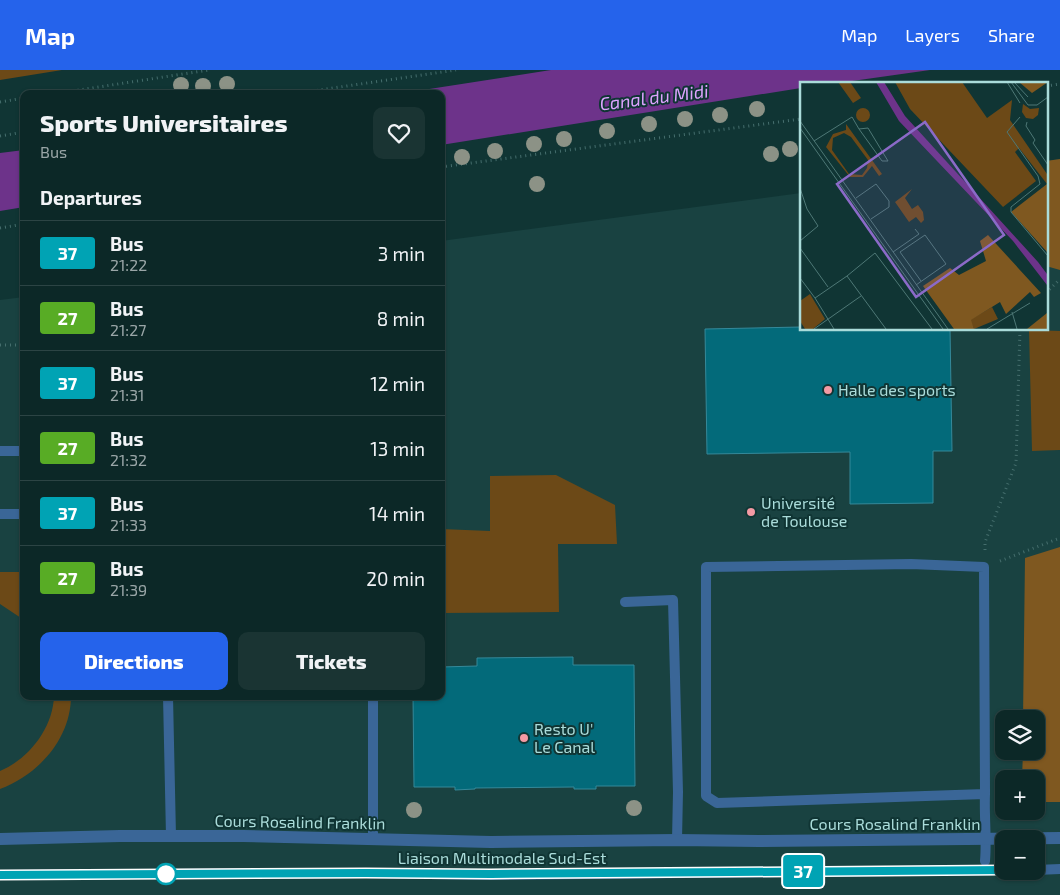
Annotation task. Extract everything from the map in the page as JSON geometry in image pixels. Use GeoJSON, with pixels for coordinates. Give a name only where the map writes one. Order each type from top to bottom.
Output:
{"type":"FeatureCollection","features":[{"type":"Feature","properties":{"kind":"street","name":"Cours Rosalind Franklin"},"geometry":{"type":"LineString","coordinates":[[0,839],[243,836],[491,842],[600,842],[1060,838]]}},
{"type":"Feature","properties":{"kind":"lane"},"geometry":{"type":"LineString","coordinates":[[0,451],[20,451]]}},
{"type":"Feature","properties":{"kind":"lane"},"geometry":{"type":"LineString","coordinates":[[0,514],[20,514]]}},
{"type":"Feature","properties":{"kind":"lane"},"geometry":{"type":"LineString","coordinates":[[985,794],[717,803],[706,796],[706,567],[910,564],[984,567],[986,861]]}},
{"type":"Feature","properties":{"kind":"lane"},"geometry":{"type":"LineString","coordinates":[[625,602],[673,600],[678,792],[677,840]]}},
{"type":"Feature","properties":{"kind":"lane"},"geometry":{"type":"LineString","coordinates":[[168,700],[171,836]]}},
{"type":"Feature","properties":{"kind":"lane"},"geometry":{"type":"LineString","coordinates":[[373,700],[373,839]]}},
{"type":"Feature","properties":{"kind":"lane"},"geometry":{"type":"LineString","coordinates":[[1045,870],[1060,869]]}},
{"type":"Feature","properties":{"kind":"lane","name":"Liaison Multimodale Sud-Est"},"geometry":{"type":"LineString","coordinates":[[0,875],[995,870]]}},
{"type":"Feature","properties":{"kind":"path"},"geometry":{"type":"LineString","coordinates":[[78,90],[210,70]]}},
{"type":"Feature","properties":{"kind":"path"},"geometry":{"type":"LineString","coordinates":[[319,90],[456,70]]}},
{"type":"Feature","properties":{"kind":"path"},"geometry":{"type":"LineString","coordinates":[[0,102],[20,99]]}},
{"type":"Feature","properties":{"kind":"path"},"geometry":{"type":"LineString","coordinates":[[445,166],[800,119]]}},
{"type":"Feature","properties":{"kind":"path"},"geometry":{"type":"LineString","coordinates":[[0,136],[20,133]]}},
{"type":"Feature","properties":{"kind":"path"},"geometry":{"type":"LineString","coordinates":[[0,228],[20,225]]}},
{"type":"Feature","properties":{"kind":"path"},"geometry":{"type":"LineString","coordinates":[[1048,291],[1060,279]]}},
{"type":"Feature","properties":{"kind":"path"},"geometry":{"type":"LineString","coordinates":[[1020,330],[1016,463],[985,542],[984,567],[1060,538]]}},
{"type":"Feature","properties":{"kind":"path"},"geometry":{"type":"LineString","coordinates":[[0,345],[20,345]]}},
{"type":"Feature","properties":{"kind":"shaded area"},"geometry":{"type":"Polygon","coordinates":[[[0,70],[62,70],[0,80],[0,70]]]}},
{"type":"Feature","properties":{"kind":"shaded area","name":"Université de Toulouse"},"geometry":{"type":"Polygon","coordinates":[[[1060,159],[1060,895],[0,895],[0,300],[20,298],[20,700],[445,700],[445,240],[800,193],[800,330],[1048,330],[1048,161],[1060,159]]]}},
{"type":"Feature","properties":{"kind":"shaded area"},"geometry":{"type":"Polygon","coordinates":[[[1060,159],[1060,270],[1048,267],[1048,161],[1060,159]]]}},
{"type":"Feature","properties":{"kind":"shaded area"},"geometry":{"type":"Polygon","coordinates":[[[1029,330],[1060,331],[1060,450],[1032,451],[1029,330]]]}},
{"type":"Feature","properties":{"kind":"shaded area"},"geometry":{"type":"Polygon","coordinates":[[[556,475],[615,505],[617,544],[558,544],[559,612],[445,613],[445,529],[490,531],[490,476],[556,475]]]}},
{"type":"Feature","properties":{"kind":"shaded area"},"geometry":{"type":"Polygon","coordinates":[[[1060,547],[1060,802],[1045,802],[1045,770],[1022,770],[1023,760],[1045,760],[1045,710],[1023,710],[1025,558],[1060,547]]]}},
{"type":"Feature","properties":{"kind":"shaded area"},"geometry":{"type":"Polygon","coordinates":[[[0,572],[20,572],[20,617],[0,604],[0,572]]]}},
{"type":"Feature","properties":{"kind":"shaded area"},"geometry":{"type":"Polygon","coordinates":[[[54,700],[71,700],[70,712],[59,741],[39,765],[27,775],[0,789],[0,771],[21,759],[38,741],[53,708],[54,700]]]}},
{"type":"Feature","properties":{"kind":"water","name":"Canal du Midi"},"geometry":{"type":"Polygon","coordinates":[[[551,70],[930,70],[845,82],[800,82],[800,88],[445,144],[445,90],[423,90],[551,70]]]}},
{"type":"Feature","properties":{"kind":"water"},"geometry":{"type":"Polygon","coordinates":[[[20,150],[20,208],[0,211],[0,153],[20,150]]]}},
{"type":"Feature","properties":{"kind":"building","name":"Halle des sports"},"geometry":{"type":"Polygon","coordinates":[[[800,327],[800,330],[950,330],[952,451],[933,451],[933,503],[850,504],[850,452],[707,454],[705,329],[800,327]]]}},
{"type":"Feature","properties":{"kind":"building","name":"Resto U' Le Canal"},"geometry":{"type":"Polygon","coordinates":[[[573,657],[573,665],[634,665],[635,786],[596,786],[596,789],[574,789],[574,787],[455,790],[455,787],[414,787],[413,700],[445,700],[445,667],[477,666],[477,658],[573,657]]]}},
{"type":"Feature","properties":{"kind":"bus line","name":"37"},"geometry":{"type":"LineString","coordinates":[[0,875],[995,870]]}},
{"type":"Feature","properties":{"kind":"place","name":"Halle des sports"},"geometry":{"type":"Point","coordinates":[828,390]}},
{"type":"Feature","properties":{"kind":"place","name":"Université de Toulouse"},"geometry":{"type":"Point","coordinates":[751,512]}},
{"type":"Feature","properties":{"kind":"place","name":"Resto U' Le Canal"},"geometry":{"type":"Point","coordinates":[524,738]}}]}
